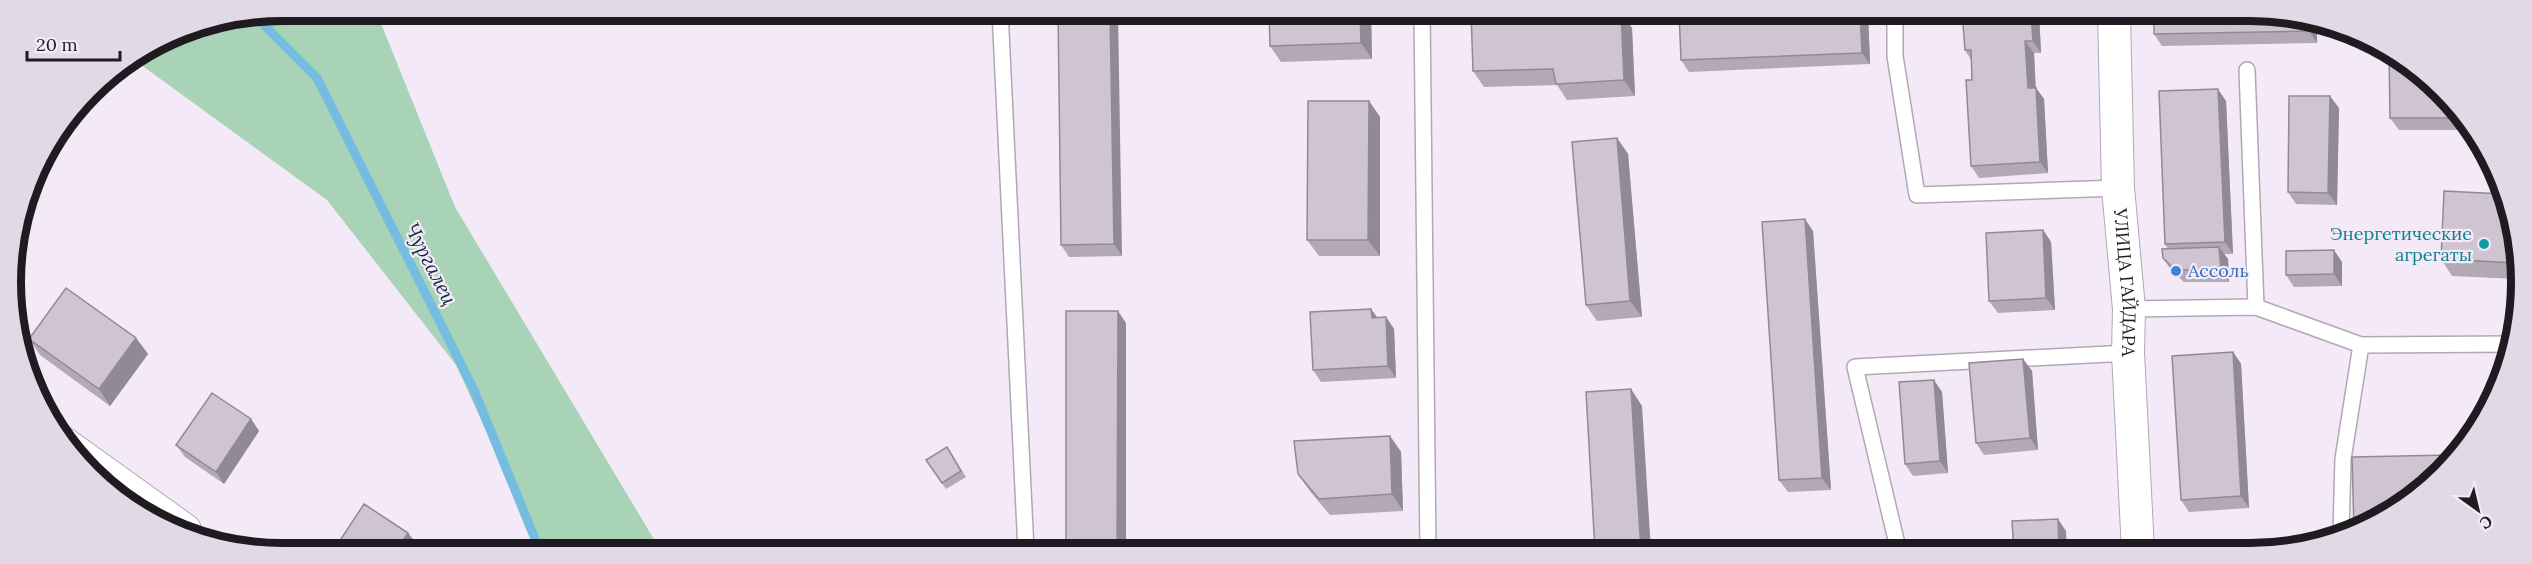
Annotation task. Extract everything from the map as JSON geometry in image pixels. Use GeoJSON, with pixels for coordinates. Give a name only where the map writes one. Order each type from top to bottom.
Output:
{"type":"FeatureCollection","features":[{"type":"Feature","properties":{"kind":"street","name":"УЛИЦА ГАЙДАРА"},"geometry":{"type":"LineString","coordinates":[[2114,21],[2118,188],[2129,309],[2128,353],[2138,543]]}},
{"type":"Feature","properties":{"kind":"street"},"geometry":{"type":"LineString","coordinates":[[97,467],[162,513]]}},
{"type":"Feature","properties":{"kind":"lane"},"geometry":{"type":"LineString","coordinates":[[1000,21],[1026,543]]}},
{"type":"Feature","properties":{"kind":"lane"},"geometry":{"type":"LineString","coordinates":[[1422,21],[1428,543]]}},
{"type":"Feature","properties":{"kind":"lane"},"geometry":{"type":"LineString","coordinates":[[1895,21],[1895,56],[1917,195],[2118,188]]}},
{"type":"Feature","properties":{"kind":"lane"},"geometry":{"type":"LineString","coordinates":[[2247,70],[2256,307]]}},
{"type":"Feature","properties":{"kind":"lane"},"geometry":{"type":"LineString","coordinates":[[2129,309],[2256,307],[2361,345],[2503,344]]}},
{"type":"Feature","properties":{"kind":"lane"},"geometry":{"type":"LineString","coordinates":[[2341,526],[2343,459],[2361,345]]}},
{"type":"Feature","properties":{"kind":"lane"},"geometry":{"type":"LineString","coordinates":[[1897,543],[1854,367],[2128,353]]}},
{"type":"Feature","properties":{"kind":"green space"},"geometry":{"type":"Polygon","coordinates":[[[282,21],[380,21],[455,207],[656,543],[537,543],[456,365],[327,200],[139,64],[182,41],[231,26],[282,21]]]}},
{"type":"Feature","properties":{"kind":"building"},"geometry":{"type":"Polygon","coordinates":[[[1058,21],[1110,21],[1114,244],[1061,245],[1058,21]]]}},
{"type":"Feature","properties":{"kind":"building"},"geometry":{"type":"Polygon","coordinates":[[[1269,21],[1360,21],[1361,43],[1270,46],[1269,21]]]}},
{"type":"Feature","properties":{"kind":"building"},"geometry":{"type":"Polygon","coordinates":[[[1471,21],[1621,21],[1624,80],[1556,84],[1553,69],[1473,71],[1471,21]]]}},
{"type":"Feature","properties":{"kind":"building"},"geometry":{"type":"Polygon","coordinates":[[[1679,21],[1860,21],[1862,53],[1681,60],[1679,21]]]}},
{"type":"Feature","properties":{"kind":"building"},"geometry":{"type":"Polygon","coordinates":[[[1963,21],[2032,21],[2033,41],[2025,41],[2028,88],[2036,88],[2040,162],[1971,166],[1966,80],[1972,80],[1971,50],[1965,50],[1963,21]]]}},
{"type":"Feature","properties":{"kind":"building"},"geometry":{"type":"Polygon","coordinates":[[[2154,21],[2284,23],[2309,28],[2309,31],[2154,34],[2154,21]]]}},
{"type":"Feature","properties":{"kind":"building"},"geometry":{"type":"Polygon","coordinates":[[[2389,62],[2435,97],[2449,114],[2449,118],[2390,118],[2389,62]]]}},
{"type":"Feature","properties":{"kind":"building"},"geometry":{"type":"Polygon","coordinates":[[[2218,89],[2225,242],[2165,244],[2159,91],[2218,89]]]}},
{"type":"Feature","properties":{"kind":"building"},"geometry":{"type":"Polygon","coordinates":[[[2289,96],[2330,96],[2328,193],[2288,192],[2289,96]]]}},
{"type":"Feature","properties":{"kind":"building"},"geometry":{"type":"Polygon","coordinates":[[[1308,101],[1369,101],[1368,240],[1307,240],[1308,101]]]}},
{"type":"Feature","properties":{"kind":"building"},"geometry":{"type":"Polygon","coordinates":[[[1617,138],[1630,301],[1586,305],[1572,142],[1617,138]]]}},
{"type":"Feature","properties":{"kind":"building","name":"Энергетические агрегаты"},"geometry":{"type":"Polygon","coordinates":[[[2444,191],[2495,194],[2506,231],[2510,263],[2441,259],[2444,191]]]}},
{"type":"Feature","properties":{"kind":"building"},"geometry":{"type":"Polygon","coordinates":[[[1805,219],[1822,478],[1779,480],[1762,222],[1805,219]]]}},
{"type":"Feature","properties":{"kind":"building"},"geometry":{"type":"Polygon","coordinates":[[[2043,230],[2046,298],[1989,301],[1986,233],[2043,230]]]}},
{"type":"Feature","properties":{"kind":"building"},"geometry":{"type":"Polygon","coordinates":[[[2219,247],[2221,270],[2175,270],[2163,258],[2162,249],[2219,247]]]}},
{"type":"Feature","properties":{"kind":"building"},"geometry":{"type":"Polygon","coordinates":[[[2334,250],[2334,274],[2286,275],[2286,251],[2334,250]]]}},
{"type":"Feature","properties":{"kind":"building"},"geometry":{"type":"Polygon","coordinates":[[[66,288],[136,338],[99,389],[29,339],[66,288]]]}},
{"type":"Feature","properties":{"kind":"building"},"geometry":{"type":"Polygon","coordinates":[[[1371,309],[1372,318],[1386,317],[1388,366],[1313,370],[1310,312],[1371,309]]]}},
{"type":"Feature","properties":{"kind":"building"},"geometry":{"type":"Polygon","coordinates":[[[1066,311],[1118,311],[1117,543],[1066,543],[1066,311]]]}},
{"type":"Feature","properties":{"kind":"building"},"geometry":{"type":"Polygon","coordinates":[[[2233,352],[2241,496],[2181,500],[2172,356],[2233,352]]]}},
{"type":"Feature","properties":{"kind":"building"},"geometry":{"type":"Polygon","coordinates":[[[2023,359],[2030,438],[1976,443],[1969,363],[2023,359]]]}},
{"type":"Feature","properties":{"kind":"building"},"geometry":{"type":"Polygon","coordinates":[[[1934,380],[1940,461],[1905,464],[1899,382],[1934,380]]]}},
{"type":"Feature","properties":{"kind":"building"},"geometry":{"type":"Polygon","coordinates":[[[1631,389],[1641,543],[1595,543],[1586,392],[1631,389]]]}},
{"type":"Feature","properties":{"kind":"building"},"geometry":{"type":"Polygon","coordinates":[[[212,393],[251,419],[216,472],[176,445],[212,393]]]}},
{"type":"Feature","properties":{"kind":"building"},"geometry":{"type":"Polygon","coordinates":[[[1390,436],[1392,494],[1319,499],[1298,474],[1294,441],[1390,436]]]}},
{"type":"Feature","properties":{"kind":"building"},"geometry":{"type":"Polygon","coordinates":[[[947,447],[961,471],[942,483],[926,460],[947,447]]]}},
{"type":"Feature","properties":{"kind":"building"},"geometry":{"type":"Polygon","coordinates":[[[2445,455],[2409,489],[2354,521],[2352,457],[2445,455]]]}},
{"type":"Feature","properties":{"kind":"building"},"geometry":{"type":"Polygon","coordinates":[[[364,504],[408,533],[401,543],[338,543],[364,504]]]}},
{"type":"Feature","properties":{"kind":"building"},"geometry":{"type":"Polygon","coordinates":[[[2058,519],[2059,543],[2013,543],[2012,521],[2058,519]]]}},
{"type":"Feature","properties":{"kind":"waterway","name":"Чургалец"},"geometry":{"type":"LineString","coordinates":[[261,22],[317,78],[474,390],[537,543]]}},
{"type":"Feature","properties":{"kind":"place","name":"Энергетические агрегаты"},"geometry":{"type":"Point","coordinates":[2484,244]}},
{"type":"Feature","properties":{"kind":"place","name":"Ассоль"},"geometry":{"type":"Point","coordinates":[2176,271]}}]}
